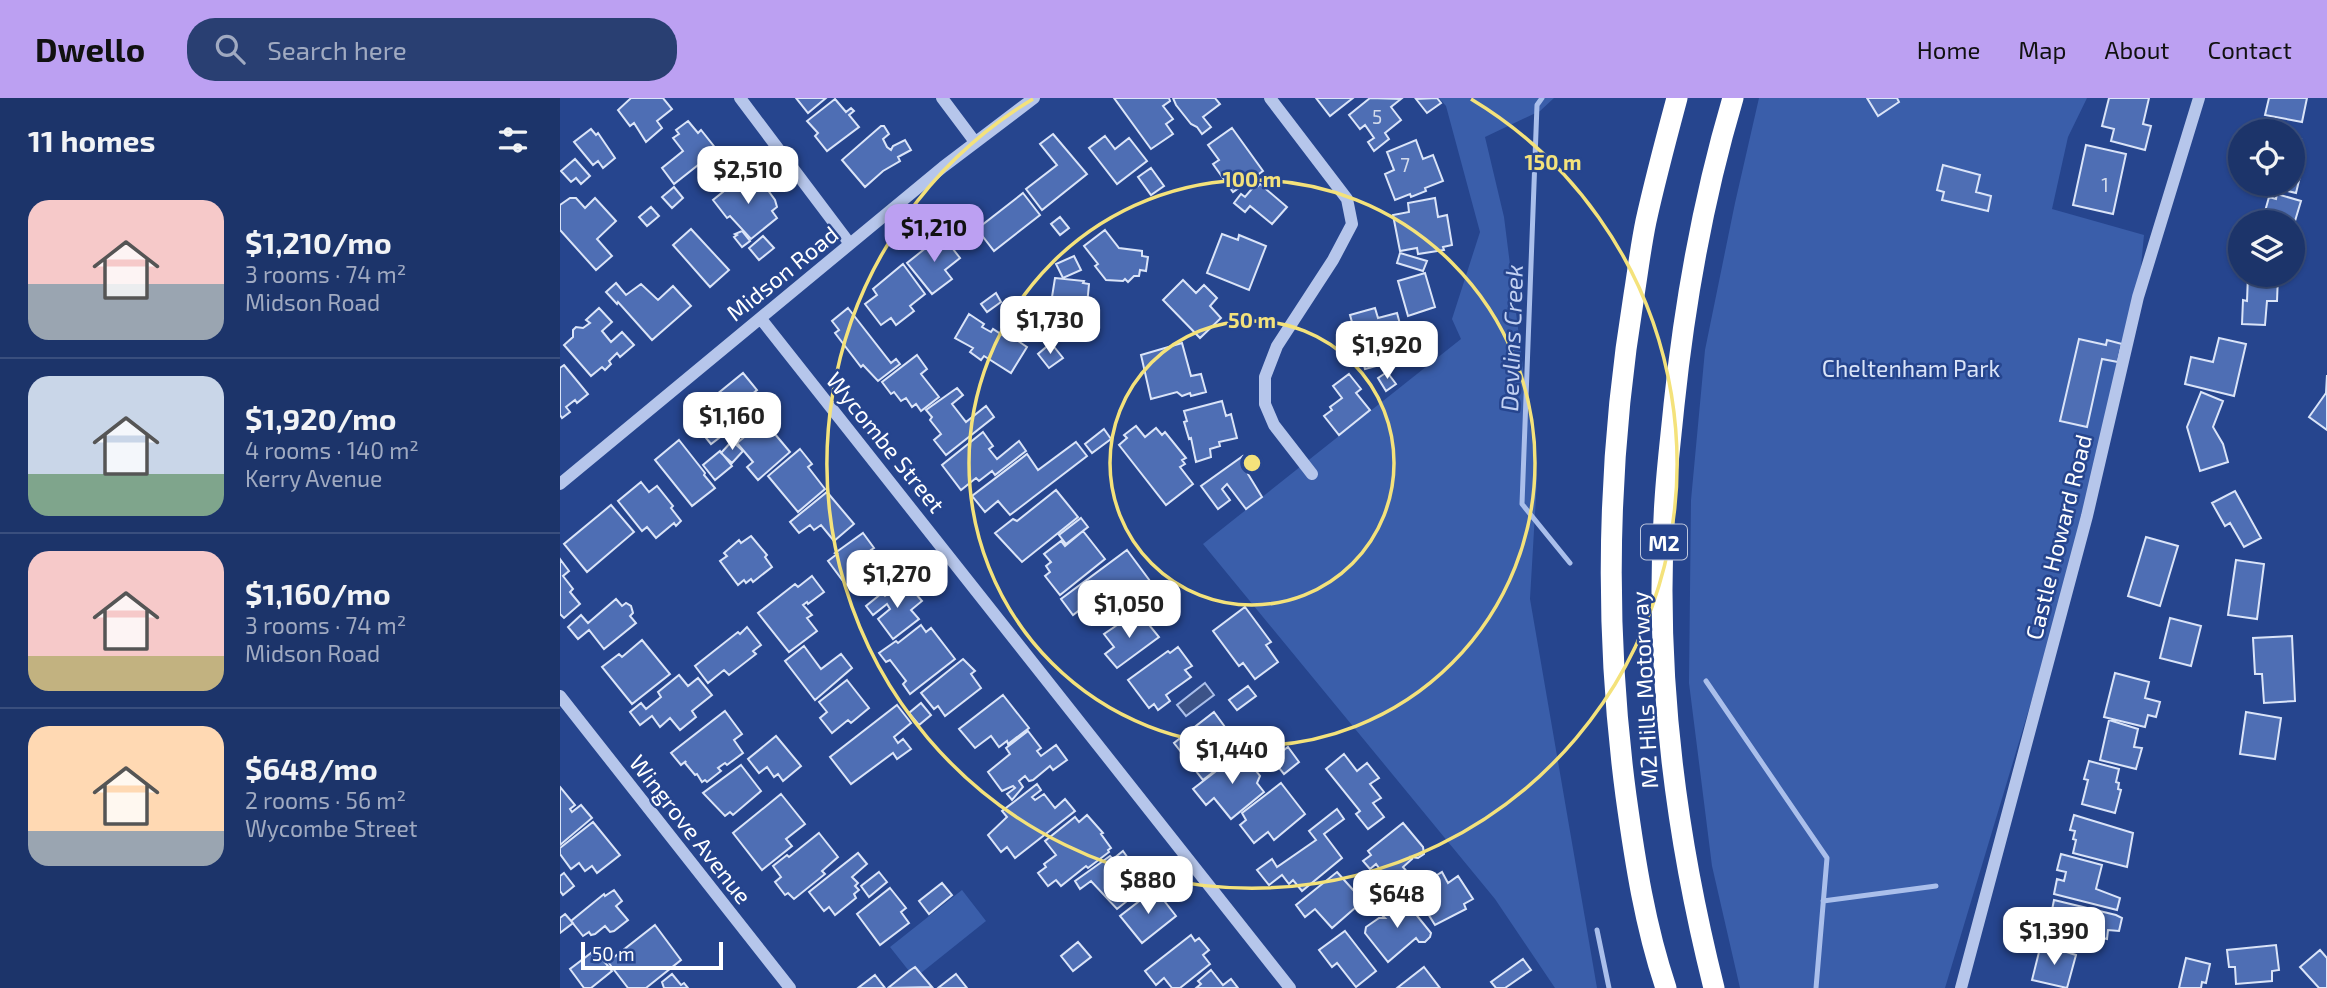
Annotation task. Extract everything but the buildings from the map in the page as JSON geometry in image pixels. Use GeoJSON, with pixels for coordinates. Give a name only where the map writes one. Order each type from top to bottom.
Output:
{"type":"FeatureCollection","features":[{"type":"Feature","properties":{"kind":"highway","name":"M2 Hills Motorway"},"geometry":{"type":"LineString","coordinates":[[1666,988],[1655,956],[1640,888],[1620,749],[1611,543],[1619,407],[1629,322],[1645,223],[1677,98]]}},
{"type":"Feature","properties":{"kind":"highway","name":"M2 Hills Motorway"},"geometry":{"type":"LineString","coordinates":[[1714,988],[1690,880],[1674,786],[1667,711],[1663,594],[1665,500],[1679,362],[1697,236],[1733,98]]}},
{"type":"Feature","properties":{"kind":"street"},"geometry":{"type":"LineString","coordinates":[[740,98],[850,244]]}},
{"type":"Feature","properties":{"kind":"street"},"geometry":{"type":"LineString","coordinates":[[942,98],[975,142]]}},
{"type":"Feature","properties":{"kind":"street","name":"Midson Road"},"geometry":{"type":"LineString","coordinates":[[560,484],[975,142],[1034,98]]}},
{"type":"Feature","properties":{"kind":"street"},"geometry":{"type":"LineString","coordinates":[[1270,98],[1348,199],[1352,224],[1334,260],[1277,346],[1265,377],[1265,404],[1275,425],[1312,474]]}},
{"type":"Feature","properties":{"kind":"street","name":"Castle Howard Road"},"geometry":{"type":"LineString","coordinates":[[1961,988],[2087,516],[2138,298],[2199,98]]}},
{"type":"Feature","properties":{"kind":"street","name":"Wycombe Street"},"geometry":{"type":"LineString","coordinates":[[761,318],[1290,988]]}},
{"type":"Feature","properties":{"kind":"street","name":"Wingrove Avenue"},"geometry":{"type":"LineString","coordinates":[[560,696],[790,988]]}},
{"type":"Feature","properties":{"kind":"green space"},"geometry":{"type":"Polygon","coordinates":[[[1439,98],[1554,98],[1540,111],[1485,137],[1504,217],[1537,479],[1530,599],[1597,988],[1555,988],[1495,899],[1203,544],[1461,339],[1452,319],[1480,232],[1446,106],[1439,98]]]}},
{"type":"Feature","properties":{"kind":"green space","name":"Cheltenham Park"},"geometry":{"type":"Polygon","coordinates":[[[1759,98],[2087,98],[2068,137],[2052,209],[2144,235],[2138,297],[2087,516],[1945,988],[1740,988],[1712,866],[1689,683],[1691,500],[1705,350],[1759,98]]]}},
{"type":"Feature","properties":{"kind":"green space"},"geometry":{"type":"Polygon","coordinates":[[[962,890],[986,921],[921,973],[915,967],[909,971],[890,947],[962,890]]]}},
{"type":"Feature","properties":{"kind":"shaded area"},"geometry":{"type":"Polygon","coordinates":[[[1205,683],[1214,695],[1186,716],[1177,705],[1205,683]]]}},
{"type":"Feature","properties":{"kind":"waterway","name":"Devlins Creek"},"geometry":{"type":"LineString","coordinates":[[1542,98],[1537,105],[1522,504],[1570,563]]}},
{"type":"Feature","properties":{"kind":"waterway","name":"Devlins Creek"},"geometry":{"type":"LineString","coordinates":[[1706,681],[1827,858],[1816,988]]}},
{"type":"Feature","properties":{"kind":"waterway"},"geometry":{"type":"LineString","coordinates":[[1823,901],[1936,886]]}},
{"type":"Feature","properties":{"kind":"waterway"},"geometry":{"type":"LineString","coordinates":[[1597,930],[1609,988]]}}]}
